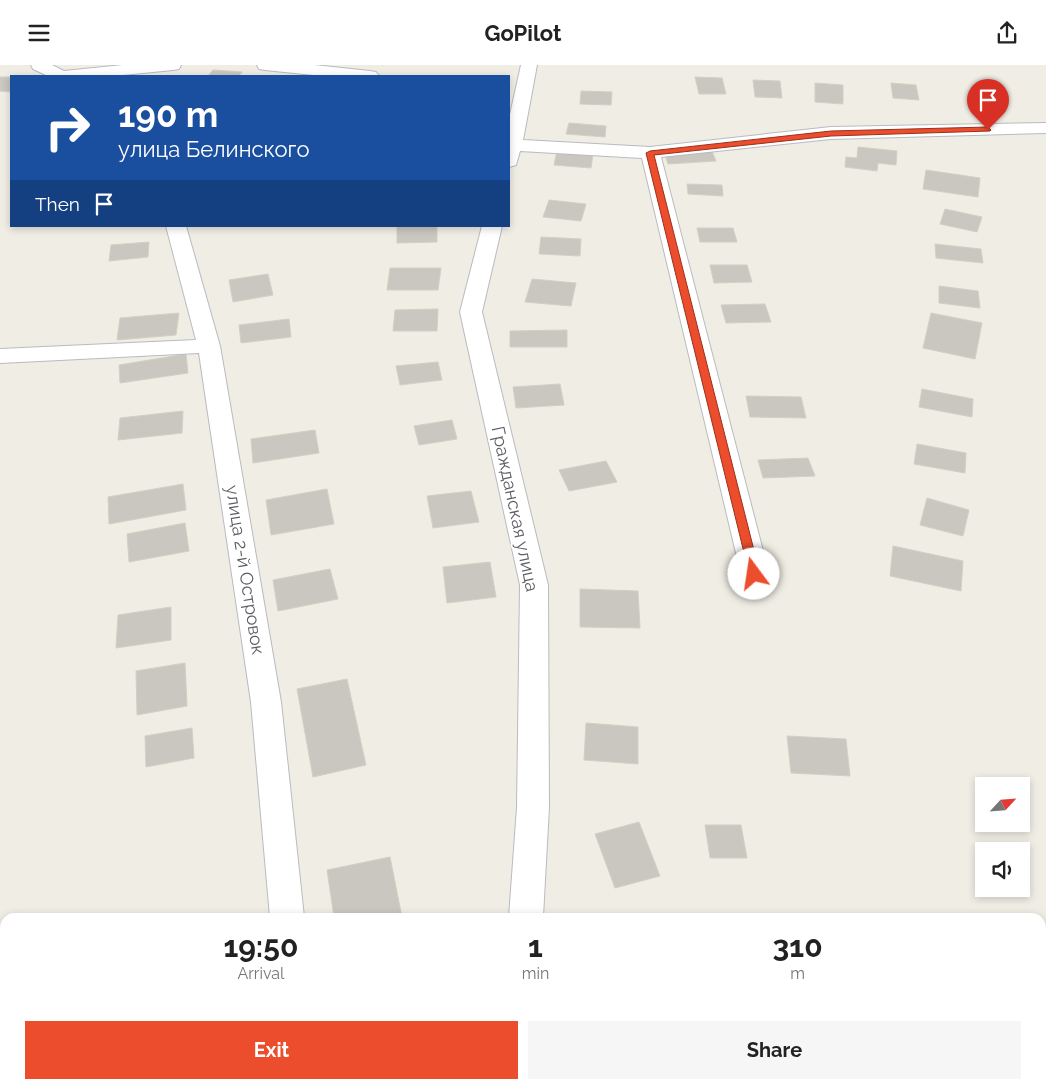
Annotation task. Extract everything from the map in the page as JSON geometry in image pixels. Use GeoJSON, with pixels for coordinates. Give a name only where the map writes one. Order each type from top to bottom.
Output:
{"type":"FeatureCollection","features":[{"type":"Feature","properties":{"kind":"street"},"geometry":{"type":"LineString","coordinates":[[39,65],[59,75]]}},
{"type":"Feature","properties":{"kind":"street"},"geometry":{"type":"LineString","coordinates":[[75,75],[173,65]]}},
{"type":"Feature","properties":{"kind":"street"},"geometry":{"type":"LineString","coordinates":[[265,65],[360,75]]}},
{"type":"Feature","properties":{"kind":"street"},"geometry":{"type":"LineString","coordinates":[[530,65],[516,95],[511,153],[650,153],[831,133],[1046,128]]}},
{"type":"Feature","properties":{"kind":"street"},"geometry":{"type":"LineString","coordinates":[[650,153],[754,574]]}},
{"type":"Feature","properties":{"kind":"street","name":"улица 2-й Островок"},"geometry":{"type":"LineString","coordinates":[[176,227],[209,347],[266,702],[286,913]]}},
{"type":"Feature","properties":{"kind":"street","name":"Гражданская улица"},"geometry":{"type":"LineString","coordinates":[[492,227],[471,311],[534,585],[533,807],[526,913]]}},
{"type":"Feature","properties":{"kind":"street"},"geometry":{"type":"LineString","coordinates":[[0,356],[209,347]]}},
{"type":"Feature","properties":{"kind":"building"},"geometry":{"type":"Polygon","coordinates":[[[213,70],[242,72],[240,75],[209,75],[213,70]]]}},
{"type":"Feature","properties":{"kind":"building"},"geometry":{"type":"Polygon","coordinates":[[[0,77],[10,77],[10,92],[0,91],[0,77]]]}},
{"type":"Feature","properties":{"kind":"building"},"geometry":{"type":"Polygon","coordinates":[[[695,77],[722,78],[726,94],[699,94],[695,77]]]}},
{"type":"Feature","properties":{"kind":"building"},"geometry":{"type":"Polygon","coordinates":[[[753,80],[780,81],[782,98],[755,97],[753,80]]]}},
{"type":"Feature","properties":{"kind":"building"},"geometry":{"type":"Polygon","coordinates":[[[815,83],[843,85],[843,104],[815,102],[815,83]]]}},
{"type":"Feature","properties":{"kind":"building"},"geometry":{"type":"Polygon","coordinates":[[[891,83],[916,85],[919,100],[893,98],[891,83]]]}},
{"type":"Feature","properties":{"kind":"building"},"geometry":{"type":"Polygon","coordinates":[[[581,91],[612,92],[611,105],[580,104],[581,91]]]}},
{"type":"Feature","properties":{"kind":"building"},"geometry":{"type":"Polygon","coordinates":[[[569,123],[606,126],[605,137],[566,134],[569,123]]]}},
{"type":"Feature","properties":{"kind":"building"},"geometry":{"type":"Polygon","coordinates":[[[858,147],[897,151],[896,165],[878,163],[877,171],[845,167],[846,157],[857,158],[858,147]]]}},
{"type":"Feature","properties":{"kind":"building"},"geometry":{"type":"Polygon","coordinates":[[[711,149],[716,161],[668,164],[664,151],[711,149]]]}},
{"type":"Feature","properties":{"kind":"building"},"geometry":{"type":"Polygon","coordinates":[[[557,151],[593,154],[591,168],[554,165],[557,151]]]}},
{"type":"Feature","properties":{"kind":"building"},"geometry":{"type":"Polygon","coordinates":[[[926,170],[980,178],[978,197],[923,189],[926,170]]]}},
{"type":"Feature","properties":{"kind":"building"},"geometry":{"type":"Polygon","coordinates":[[[687,184],[722,185],[723,196],[688,194],[687,184]]]}},
{"type":"Feature","properties":{"kind":"building"},"geometry":{"type":"Polygon","coordinates":[[[549,200],[586,204],[581,221],[543,217],[549,200]]]}},
{"type":"Feature","properties":{"kind":"building"},"geometry":{"type":"Polygon","coordinates":[[[945,209],[982,217],[977,232],[940,224],[945,209]]]}},
{"type":"Feature","properties":{"kind":"building"},"geometry":{"type":"Polygon","coordinates":[[[397,227],[437,227],[437,242],[397,243],[397,227]]]}},
{"type":"Feature","properties":{"kind":"building"},"geometry":{"type":"Polygon","coordinates":[[[697,228],[733,228],[737,242],[700,242],[697,228]]]}},
{"type":"Feature","properties":{"kind":"building"},"geometry":{"type":"Polygon","coordinates":[[[541,237],[581,239],[580,256],[539,254],[541,237]]]}},
{"type":"Feature","properties":{"kind":"building"},"geometry":{"type":"Polygon","coordinates":[[[149,242],[148,257],[109,261],[111,245],[149,242]]]}},
{"type":"Feature","properties":{"kind":"building"},"geometry":{"type":"Polygon","coordinates":[[[935,244],[981,249],[983,263],[936,258],[935,244]]]}},
{"type":"Feature","properties":{"kind":"building"},"geometry":{"type":"Polygon","coordinates":[[[710,265],[747,265],[752,282],[714,283],[710,265]]]}},
{"type":"Feature","properties":{"kind":"building"},"geometry":{"type":"Polygon","coordinates":[[[390,268],[441,268],[438,290],[387,290],[390,268]]]}},
{"type":"Feature","properties":{"kind":"building"},"geometry":{"type":"Polygon","coordinates":[[[268,274],[273,295],[233,302],[229,280],[268,274]]]}},
{"type":"Feature","properties":{"kind":"building"},"geometry":{"type":"Polygon","coordinates":[[[532,279],[576,283],[571,306],[525,302],[532,279]]]}},
{"type":"Feature","properties":{"kind":"building"},"geometry":{"type":"Polygon","coordinates":[[[939,286],[978,291],[980,308],[939,303],[939,286]]]}},
{"type":"Feature","properties":{"kind":"building"},"geometry":{"type":"Polygon","coordinates":[[[765,304],[771,322],[726,323],[721,305],[765,304]]]}},
{"type":"Feature","properties":{"kind":"building"},"geometry":{"type":"Polygon","coordinates":[[[438,309],[437,331],[393,331],[395,310],[438,309]]]}},
{"type":"Feature","properties":{"kind":"building"},"geometry":{"type":"Polygon","coordinates":[[[179,313],[176,335],[117,340],[120,318],[179,313]]]}},
{"type":"Feature","properties":{"kind":"building"},"geometry":{"type":"Polygon","coordinates":[[[931,313],[982,323],[975,359],[923,348],[931,313]]]}},
{"type":"Feature","properties":{"kind":"building"},"geometry":{"type":"Polygon","coordinates":[[[289,319],[291,337],[241,343],[239,325],[289,319]]]}},
{"type":"Feature","properties":{"kind":"building"},"geometry":{"type":"Polygon","coordinates":[[[567,330],[567,347],[510,347],[510,331],[567,330]]]}},
{"type":"Feature","properties":{"kind":"building"},"geometry":{"type":"Polygon","coordinates":[[[186,354],[188,373],[120,383],[119,365],[186,354]]]}},
{"type":"Feature","properties":{"kind":"building"},"geometry":{"type":"Polygon","coordinates":[[[438,362],[442,380],[400,385],[396,366],[438,362]]]}},
{"type":"Feature","properties":{"kind":"building"},"geometry":{"type":"Polygon","coordinates":[[[560,384],[564,405],[516,408],[513,387],[560,384]]]}},
{"type":"Feature","properties":{"kind":"building"},"geometry":{"type":"Polygon","coordinates":[[[922,389],[973,399],[972,417],[919,407],[922,389]]]}},
{"type":"Feature","properties":{"kind":"building"},"geometry":{"type":"Polygon","coordinates":[[[746,396],[801,397],[806,418],[750,417],[746,396]]]}},
{"type":"Feature","properties":{"kind":"building"},"geometry":{"type":"Polygon","coordinates":[[[183,411],[182,433],[118,440],[120,418],[183,411]]]}},
{"type":"Feature","properties":{"kind":"building"},"geometry":{"type":"Polygon","coordinates":[[[452,420],[457,439],[419,445],[414,426],[452,420]]]}},
{"type":"Feature","properties":{"kind":"building"},"geometry":{"type":"Polygon","coordinates":[[[315,430],[319,453],[253,463],[251,439],[315,430]]]}},
{"type":"Feature","properties":{"kind":"building"},"geometry":{"type":"Polygon","coordinates":[[[917,444],[966,453],[965,473],[914,464],[917,444]]]}},
{"type":"Feature","properties":{"kind":"building"},"geometry":{"type":"Polygon","coordinates":[[[808,458],[815,476],[763,478],[758,460],[808,458]]]}},
{"type":"Feature","properties":{"kind":"building"},"geometry":{"type":"Polygon","coordinates":[[[606,461],[617,482],[569,491],[559,470],[606,461]]]}},
{"type":"Feature","properties":{"kind":"building"},"geometry":{"type":"Polygon","coordinates":[[[183,484],[186,510],[109,524],[108,497],[183,484]]]}},
{"type":"Feature","properties":{"kind":"building"},"geometry":{"type":"Polygon","coordinates":[[[327,489],[334,524],[271,535],[266,500],[327,489]]]}},
{"type":"Feature","properties":{"kind":"building"},"geometry":{"type":"Polygon","coordinates":[[[471,491],[479,522],[433,528],[427,496],[471,491]]]}},
{"type":"Feature","properties":{"kind":"building"},"geometry":{"type":"Polygon","coordinates":[[[927,498],[969,510],[963,536],[920,525],[927,498]]]}},
{"type":"Feature","properties":{"kind":"building"},"geometry":{"type":"Polygon","coordinates":[[[185,523],[189,551],[129,562],[127,534],[185,523]]]}},
{"type":"Feature","properties":{"kind":"building"},"geometry":{"type":"Polygon","coordinates":[[[893,546],[963,561],[961,591],[890,576],[893,546]]]}},
{"type":"Feature","properties":{"kind":"building"},"geometry":{"type":"Polygon","coordinates":[[[490,562],[496,597],[447,603],[443,567],[490,562]]]}},
{"type":"Feature","properties":{"kind":"building"},"geometry":{"type":"Polygon","coordinates":[[[330,569],[338,599],[278,611],[273,580],[330,569]]]}},
{"type":"Feature","properties":{"kind":"building"},"geometry":{"type":"Polygon","coordinates":[[[580,589],[638,591],[640,628],[580,627],[580,589]]]}},
{"type":"Feature","properties":{"kind":"building"},"geometry":{"type":"Polygon","coordinates":[[[171,607],[171,640],[116,648],[118,615],[171,607]]]}},
{"type":"Feature","properties":{"kind":"building"},"geometry":{"type":"Polygon","coordinates":[[[185,663],[187,706],[137,715],[136,671],[185,663]]]}},
{"type":"Feature","properties":{"kind":"building"},"geometry":{"type":"Polygon","coordinates":[[[347,679],[366,765],[313,777],[297,689],[347,679]]]}},
{"type":"Feature","properties":{"kind":"building"},"geometry":{"type":"Polygon","coordinates":[[[586,723],[638,727],[638,764],[584,760],[586,723]]]}},
{"type":"Feature","properties":{"kind":"building"},"geometry":{"type":"Polygon","coordinates":[[[192,728],[194,758],[146,767],[145,736],[192,728]]]}},
{"type":"Feature","properties":{"kind":"building"},"geometry":{"type":"Polygon","coordinates":[[[787,736],[846,739],[850,776],[791,773],[787,736]]]}},
{"type":"Feature","properties":{"kind":"building"},"geometry":{"type":"Polygon","coordinates":[[[639,822],[660,876],[615,888],[595,834],[639,822]]]}},
{"type":"Feature","properties":{"kind":"building"},"geometry":{"type":"Polygon","coordinates":[[[705,825],[741,825],[747,858],[710,858],[705,825]]]}},
{"type":"Feature","properties":{"kind":"building"},"geometry":{"type":"Polygon","coordinates":[[[390,857],[401,913],[333,913],[327,870],[390,857]]]}},
{"type":"Feature","properties":{"kind":"route"},"geometry":{"type":"LineString","coordinates":[[754,574],[650,153],[831,133],[988,130]]}}]}
